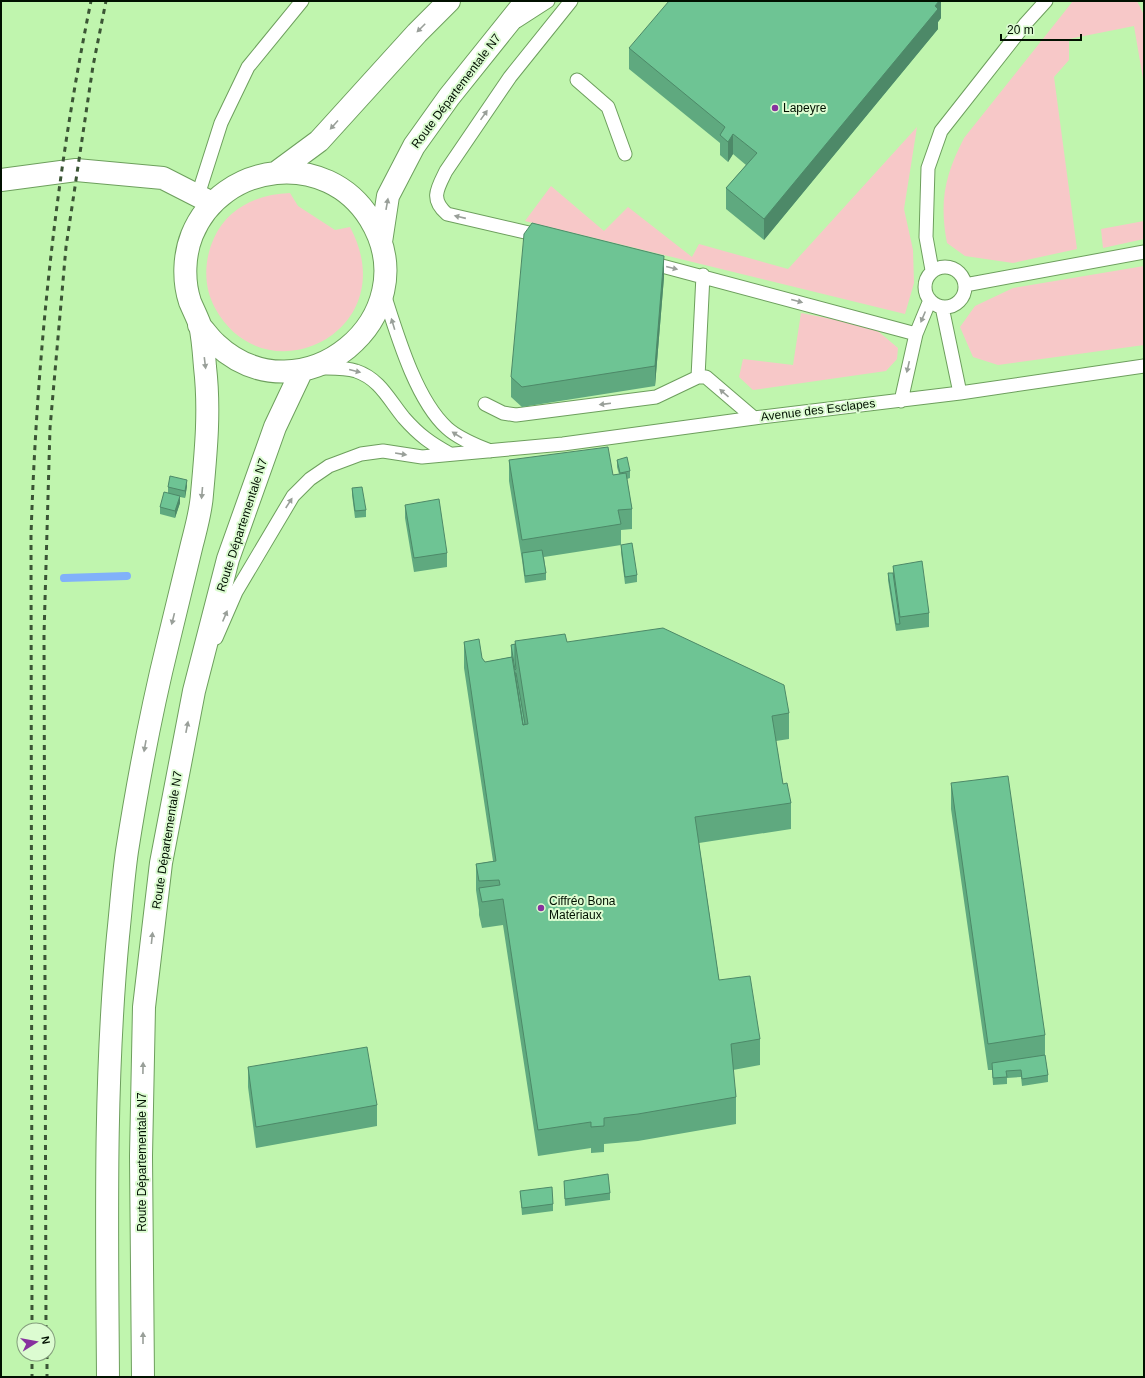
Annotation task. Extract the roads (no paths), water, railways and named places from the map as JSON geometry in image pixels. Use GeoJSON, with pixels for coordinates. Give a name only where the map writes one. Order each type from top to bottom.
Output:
{"type":"FeatureCollection","features":[{"type":"Feature","properties":{"kind":"main road"},"geometry":{"type":"LineString","coordinates":[[277,172],[319,141],[416,33],[448,1]]}},
{"type":"Feature","properties":{"kind":"main road","name":"Route Départementale N7"},"geometry":{"type":"LineString","coordinates":[[381,242],[388,196],[414,146],[449,97],[526,1]]}},
{"type":"Feature","properties":{"kind":"main road"},"geometry":{"type":"LineString","coordinates":[[1,180],[76,170],[163,178],[205,199]]}},
{"type":"Feature","properties":{"kind":"main road"},"geometry":{"type":"LineString","coordinates":[[277,172],[304,173],[329,181],[352,197],[369,218],[381,242],[385,266],[383,290],[376,312],[364,333],[344,352],[309,369],[278,372],[255,368],[234,358],[214,343],[200,325],[188,297],[185,267],[191,237],[205,211],[205,199],[253,178],[277,172]]}},
{"type":"Feature","properties":{"kind":"main road"},"geometry":{"type":"LineString","coordinates":[[108,1377],[106,1157],[112,1004],[126,856],[151,712],[202,502],[209,416],[200,325]]}},
{"type":"Feature","properties":{"kind":"main road","name":"Route Départementale N7"},"geometry":{"type":"LineString","coordinates":[[143,1377],[141,1156],[144,1007],[161,863],[194,691],[228,559],[275,427],[309,369]]}},
{"type":"Feature","properties":{"kind":"lane"},"geometry":{"type":"LineString","coordinates":[[205,199],[221,122],[248,67],[302,1]]}},
{"type":"Feature","properties":{"kind":"lane","name":"Route Départementale N7"},"geometry":{"type":"LineString","coordinates":[[502,31],[548,1]]}},
{"type":"Feature","properties":{"kind":"lane"},"geometry":{"type":"LineString","coordinates":[[557,240],[447,214],[440,207],[436,198],[439,186],[446,171],[510,77],[571,1]]}},
{"type":"Feature","properties":{"kind":"lane"},"geometry":{"type":"LineString","coordinates":[[932,270],[926,237],[928,168],[941,130],[1026,23],[1046,1]]}},
{"type":"Feature","properties":{"kind":"lane"},"geometry":{"type":"LineString","coordinates":[[577,80],[608,107],[625,154]]}},
{"type":"Feature","properties":{"kind":"lane"},"geometry":{"type":"LineString","coordinates":[[965,285],[1144,252]]}},
{"type":"Feature","properties":{"kind":"lane"},"geometry":{"type":"LineString","coordinates":[[634,258],[703,275],[916,334]]}},
{"type":"Feature","properties":{"kind":"lane"},"geometry":{"type":"LineString","coordinates":[[941,266],[954,268],[963,278],[965,285],[965,291],[959,302],[954,305],[942,307],[930,300],[924,289],[926,277],[932,270],[941,266]]}},
{"type":"Feature","properties":{"kind":"lane"},"geometry":{"type":"LineString","coordinates":[[698,377],[703,275]]}},
{"type":"Feature","properties":{"kind":"lane"},"geometry":{"type":"LineString","coordinates":[[383,290],[398,341],[417,384],[439,421],[459,437],[492,452]]}},
{"type":"Feature","properties":{"kind":"lane"},"geometry":{"type":"LineString","coordinates":[[901,401],[916,334],[930,300]]}},
{"type":"Feature","properties":{"kind":"lane"},"geometry":{"type":"LineString","coordinates":[[942,307],[960,393]]}},
{"type":"Feature","properties":{"kind":"lane","name":"Avenue des Esclapes"},"geometry":{"type":"LineString","coordinates":[[194,691],[236,592],[293,496],[310,479],[329,466],[361,454],[383,451],[422,457],[492,452],[670,431],[754,418],[901,401],[1144,366]]}},
{"type":"Feature","properties":{"kind":"lane"},"geometry":{"type":"LineString","coordinates":[[309,369],[354,370],[367,375],[378,383],[404,417],[427,441],[450,454]]}},
{"type":"Feature","properties":{"kind":"lane"},"geometry":{"type":"LineString","coordinates":[[485,404],[503,413],[516,415],[656,397],[698,377],[706,377],[754,418]]}},
{"type":"Feature","properties":{"kind":"waterway"},"geometry":{"type":"LineString","coordinates":[[64,578],[127,576]]}},
{"type":"Feature","properties":{"kind":"railway"},"geometry":{"type":"LineString","coordinates":[[32,1322],[31,535],[38,400],[50,266],[67,133],[91,1]]}},
{"type":"Feature","properties":{"kind":"railway"},"geometry":{"type":"LineString","coordinates":[[46,1322],[44,635],[50,428],[66,247],[93,66],[106,1]]}},
{"type":"Feature","properties":{"kind":"railway"},"geometry":{"type":"LineString","coordinates":[[32,1362],[32,1377]]}},
{"type":"Feature","properties":{"kind":"railway"},"geometry":{"type":"LineString","coordinates":[[47,1362],[47,1377]]}},
{"type":"Feature","properties":{"kind":"place","name":"Lapeyre"},"geometry":{"type":"Point","coordinates":[775,108]}},
{"type":"Feature","properties":{"kind":"place","name":"Ciffréo Bona Matériaux"},"geometry":{"type":"Point","coordinates":[541,908]}}]}
